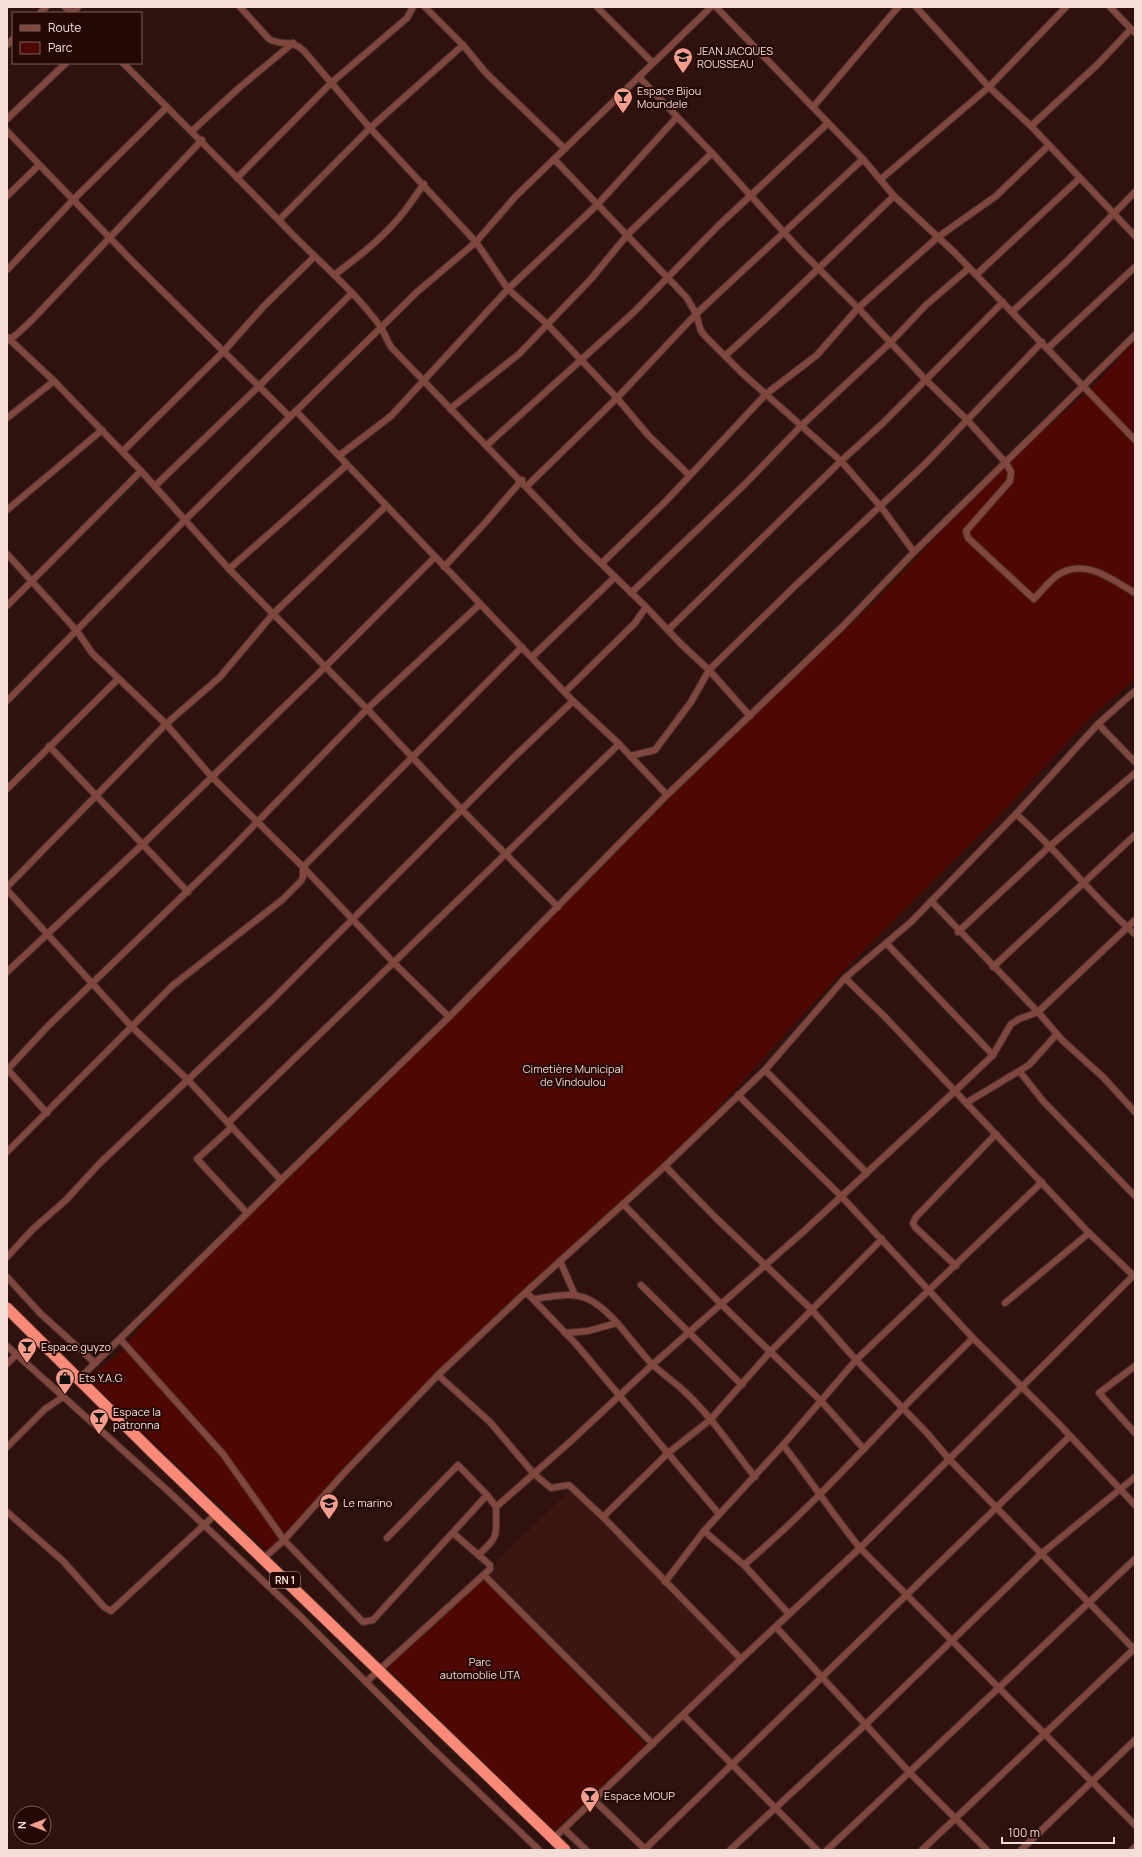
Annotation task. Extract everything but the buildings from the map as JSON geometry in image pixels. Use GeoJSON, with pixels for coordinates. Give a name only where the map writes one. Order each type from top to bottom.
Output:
{"type":"FeatureCollection","features":[{"type":"Feature","properties":{"kind":"highway","name":"RN 1"},"geometry":{"type":"LineString","coordinates":[[7,1308],[263,1559],[564,1850]]}},
{"type":"Feature","properties":{"kind":"street"},"geometry":{"type":"LineString","coordinates":[[240,7],[269,38],[275,42],[293,43],[304,51],[370,128],[424,184],[476,242],[508,289],[547,324],[616,398],[648,435],[689,475]]}},
{"type":"Feature","properties":{"kind":"street"},"geometry":{"type":"LineString","coordinates":[[237,178],[331,83],[407,18],[413,7]]}},
{"type":"Feature","properties":{"kind":"street"},"geometry":{"type":"LineString","coordinates":[[425,7],[463,45],[486,73],[565,149]]}},
{"type":"Feature","properties":{"kind":"street"},"geometry":{"type":"LineString","coordinates":[[597,7],[653,63]]}},
{"type":"Feature","properties":{"kind":"street"},"geometry":{"type":"LineString","coordinates":[[7,701],[185,520],[422,287],[476,242],[515,197],[711,7]]}},
{"type":"Feature","properties":{"kind":"street"},"geometry":{"type":"LineString","coordinates":[[716,7],[863,159],[894,196],[938,237],[1003,302],[1135,440]]}},
{"type":"Feature","properties":{"kind":"street"},"geometry":{"type":"LineString","coordinates":[[813,107],[898,7]]}},
{"type":"Feature","properties":{"kind":"street"},"geometry":{"type":"LineString","coordinates":[[916,7],[989,87],[1049,145],[1135,236]]}},
{"type":"Feature","properties":{"kind":"street"},"geometry":{"type":"LineString","coordinates":[[881,179],[989,87],[1066,7]]}},
{"type":"Feature","properties":{"kind":"street"},"geometry":{"type":"LineString","coordinates":[[1030,126],[1133,31],[1110,7]]}},
{"type":"Feature","properties":{"kind":"street"},"geometry":{"type":"LineString","coordinates":[[192,131],[240,87],[293,43]]}},
{"type":"Feature","properties":{"kind":"street"},"geometry":{"type":"LineString","coordinates":[[279,220],[370,128],[463,45]]}},
{"type":"Feature","properties":{"kind":"street"},"geometry":{"type":"LineString","coordinates":[[7,119],[65,64]]}},
{"type":"Feature","properties":{"kind":"street"},"geometry":{"type":"LineString","coordinates":[[123,64],[202,140],[314,257],[352,293],[381,327],[391,347],[615,577],[709,670],[750,716]]}},
{"type":"Feature","properties":{"kind":"street"},"geometry":{"type":"LineString","coordinates":[[639,77],[712,153],[817,268],[858,308],[925,379],[968,420],[1006,463],[1011,472],[1010,481],[966,531],[968,538],[1034,599],[1059,573],[1073,568],[1086,568],[1106,576],[1135,593]]}},
{"type":"Feature","properties":{"kind":"street"},"geometry":{"type":"LineString","coordinates":[[7,270],[73,200],[167,107]]}},
{"type":"Feature","properties":{"kind":"street"},"geometry":{"type":"LineString","coordinates":[[340,456],[391,416],[508,289],[598,204],[677,117]]}},
{"type":"Feature","properties":{"kind":"street"},"geometry":{"type":"LineString","coordinates":[[487,445],[634,312],[666,277],[750,195],[828,123]]}},
{"type":"Feature","properties":{"kind":"street"},"geometry":{"type":"LineString","coordinates":[[7,132],[290,417]]}},
{"type":"Feature","properties":{"kind":"street"},"geometry":{"type":"LineString","coordinates":[[202,140],[32,320],[17,334],[8,339],[54,381],[123,451],[229,569],[324,668],[413,756],[462,810],[558,908]]}},
{"type":"Feature","properties":{"kind":"street"},"geometry":{"type":"LineString","coordinates":[[602,563],[666,500],[766,394],[817,355],[858,308],[938,237],[996,196],[1049,145]]}},
{"type":"Feature","properties":{"kind":"street"},"geometry":{"type":"LineString","coordinates":[[450,408],[519,354],[591,280],[628,234],[712,153]]}},
{"type":"Feature","properties":{"kind":"street"},"geometry":{"type":"LineString","coordinates":[[554,159],[628,234],[666,277],[687,298],[696,314],[701,331],[725,356],[841,461],[881,507],[914,552]]}},
{"type":"Feature","properties":{"kind":"street"},"geometry":{"type":"LineString","coordinates":[[527,486],[616,398],[696,314],[863,159]]}},
{"type":"Feature","properties":{"kind":"street"},"geometry":{"type":"LineString","coordinates":[[7,196],[39,165]]}},
{"type":"Feature","properties":{"kind":"street"},"geometry":{"type":"LineString","coordinates":[[976,275],[1080,178]]}},
{"type":"Feature","properties":{"kind":"street"},"geometry":{"type":"LineString","coordinates":[[334,275],[367,250],[387,231],[424,184]]}},
{"type":"Feature","properties":{"kind":"street"},"geometry":{"type":"LineString","coordinates":[[1012,312],[1068,260],[1135,192]]}},
{"type":"Feature","properties":{"kind":"street"},"geometry":{"type":"LineString","coordinates":[[725,356],[894,196]]}},
{"type":"Feature","properties":{"kind":"street"},"geometry":{"type":"LineString","coordinates":[[123,451],[224,351],[263,307],[314,257]]}},
{"type":"Feature","properties":{"kind":"street"},"geometry":{"type":"LineString","coordinates":[[1048,348],[1135,267]]}},
{"type":"Feature","properties":{"kind":"street"},"geometry":{"type":"LineString","coordinates":[[631,593],[745,484],[801,426],[890,343],[926,305],[969,268]]}},
{"type":"Feature","properties":{"kind":"street"},"geometry":{"type":"LineString","coordinates":[[155,486],[259,386],[352,293]]}},
{"type":"Feature","properties":{"kind":"street"},"geometry":{"type":"LineString","coordinates":[[668,630],[882,423],[925,379],[964,343],[1003,302]]}},
{"type":"Feature","properties":{"kind":"street"},"geometry":{"type":"LineString","coordinates":[[79,1379],[280,1180],[449,1017],[558,908],[667,795],[843,626],[914,552],[1135,335]]}},
{"type":"Feature","properties":{"kind":"street"},"geometry":{"type":"LineString","coordinates":[[630,756],[649,753],[654,750],[691,702],[709,670],[795,586],[881,507],[968,420],[1042,342]]}},
{"type":"Feature","properties":{"kind":"street"},"geometry":{"type":"LineString","coordinates":[[7,418],[54,381]]}},
{"type":"Feature","properties":{"kind":"street"},"geometry":{"type":"LineString","coordinates":[[296,411],[573,701],[619,744],[667,795]]}},
{"type":"Feature","properties":{"kind":"street"},"geometry":{"type":"LineString","coordinates":[[7,510],[102,430]]}},
{"type":"Feature","properties":{"kind":"street"},"geometry":{"type":"LineString","coordinates":[[229,569],[347,465]]}},
{"type":"Feature","properties":{"kind":"street"},"geometry":{"type":"LineString","coordinates":[[7,606],[141,471]]}},
{"type":"Feature","properties":{"kind":"street"},"geometry":{"type":"LineString","coordinates":[[444,567],[522,480]]}},
{"type":"Feature","properties":{"kind":"street"},"geometry":{"type":"LineString","coordinates":[[7,887],[95,795],[166,724],[220,677],[273,614],[386,506]]}},
{"type":"Feature","properties":{"kind":"street"},"geometry":{"type":"LineString","coordinates":[[7,554],[77,631],[92,653],[166,724],[211,776],[303,867],[394,963],[449,1017]]}},
{"type":"Feature","properties":{"kind":"street"},"geometry":{"type":"LineString","coordinates":[[7,972],[144,843],[211,776],[324,668],[435,557]]}},
{"type":"Feature","properties":{"kind":"street"},"geometry":{"type":"LineString","coordinates":[[532,657],[615,577]]}},
{"type":"Feature","properties":{"kind":"street"},"geometry":{"type":"LineString","coordinates":[[47,1113],[7,1069],[228,852],[367,709],[480,604]]}},
{"type":"Feature","properties":{"kind":"street"},"geometry":{"type":"LineString","coordinates":[[565,692],[635,623],[646,607]]}},
{"type":"Feature","properties":{"kind":"street"},"geometry":{"type":"LineString","coordinates":[[7,1152],[172,986],[282,900],[301,881],[303,877],[303,867],[522,647]]}},
{"type":"Feature","properties":{"kind":"street"},"geometry":{"type":"LineString","coordinates":[[7,789],[118,679]]}},
{"type":"Feature","properties":{"kind":"street"},"geometry":{"type":"LineString","coordinates":[[263,1559],[284,1540],[345,1472],[438,1374],[665,1166],[765,1070],[845,978],[887,944],[931,901],[1016,814],[1098,724],[1135,691]]}},
{"type":"Feature","properties":{"kind":"street"},"geometry":{"type":"LineString","coordinates":[[7,1257],[33,1229],[66,1200],[99,1164],[272,1000],[573,701]]}},
{"type":"Feature","properties":{"kind":"street"},"geometry":{"type":"LineString","coordinates":[[1098,724],[1135,762]]}},
{"type":"Feature","properties":{"kind":"street"},"geometry":{"type":"LineString","coordinates":[[247,1213],[197,1159],[505,853],[619,744]]}},
{"type":"Feature","properties":{"kind":"street"},"geometry":{"type":"LineString","coordinates":[[49,746],[95,795],[144,843],[188,892]]}},
{"type":"Feature","properties":{"kind":"street"},"geometry":{"type":"LineString","coordinates":[[958,932],[1050,846],[1135,773]]}},
{"type":"Feature","properties":{"kind":"street"},"geometry":{"type":"LineString","coordinates":[[1016,814],[1050,846],[1083,884],[1135,934]]}},
{"type":"Feature","properties":{"kind":"street"},"geometry":{"type":"LineString","coordinates":[[993,967],[1135,835]]}},
{"type":"Feature","properties":{"kind":"street"},"geometry":{"type":"LineString","coordinates":[[7,890],[132,1027],[188,1080],[280,1180]]}},
{"type":"Feature","properties":{"kind":"street"},"geometry":{"type":"LineString","coordinates":[[931,901],[958,932],[1038,1012],[1057,1034],[1103,1077],[1135,1112]]}},
{"type":"Feature","properties":{"kind":"street"},"geometry":{"type":"LineString","coordinates":[[496,1507],[867,1173],[955,1091],[993,1055],[1011,1024],[1019,1018],[1038,1012],[1135,920]]}},
{"type":"Feature","properties":{"kind":"street"},"geometry":{"type":"LineString","coordinates":[[887,944],[993,1055]]}},
{"type":"Feature","properties":{"kind":"street"},"geometry":{"type":"LineString","coordinates":[[554,1839],[741,1659],[860,1548],[1134,1276],[1089,1233],[885,1017],[845,978]]}},
{"type":"Feature","properties":{"kind":"street"},"geometry":{"type":"LineString","coordinates":[[966,1103],[1020,1072],[1029,1065],[1057,1034]]}},
{"type":"Feature","properties":{"kind":"street"},"geometry":{"type":"LineString","coordinates":[[765,1070],[867,1173]]}},
{"type":"Feature","properties":{"kind":"street"},"geometry":{"type":"LineString","coordinates":[[1020,1072],[1043,1101],[1135,1195]]}},
{"type":"Feature","properties":{"kind":"street"},"geometry":{"type":"LineString","coordinates":[[738,1095],[841,1196],[973,1338],[1022,1386],[1135,1505]]}},
{"type":"Feature","properties":{"kind":"street"},"geometry":{"type":"LineString","coordinates":[[956,1266],[915,1227],[914,1223],[916,1217],[996,1134]]}},
{"type":"Feature","properties":{"kind":"street"},"geometry":{"type":"LineString","coordinates":[[665,1166],[715,1217],[766,1264],[811,1309],[856,1360],[927,1433],[949,1459],[1135,1649],[922,1850]]}},
{"type":"Feature","properties":{"kind":"street"},"geometry":{"type":"LineString","coordinates":[[665,1582],[704,1531],[755,1477],[856,1360],[930,1291],[1042,1182]]}},
{"type":"Feature","properties":{"kind":"street"},"geometry":{"type":"LineString","coordinates":[[623,1204],[721,1304],[821,1401],[864,1450]]}},
{"type":"Feature","properties":{"kind":"street"},"geometry":{"type":"LineString","coordinates":[[1005,1303],[1089,1233]]}},
{"type":"Feature","properties":{"kind":"street"},"geometry":{"type":"LineString","coordinates":[[603,1517],[668,1453],[710,1420],[770,1352],[882,1239]]}},
{"type":"Feature","properties":{"kind":"street"},"geometry":{"type":"LineString","coordinates":[[560,1261],[575,1295]]}},
{"type":"Feature","properties":{"kind":"street"},"geometry":{"type":"LineString","coordinates":[[7,1277],[41,1314],[95,1363]]}},
{"type":"Feature","properties":{"kind":"street"},"geometry":{"type":"LineString","coordinates":[[641,1285],[742,1385]]}},
{"type":"Feature","properties":{"kind":"street"},"geometry":{"type":"LineString","coordinates":[[526,1292],[565,1333],[719,1514]]}},
{"type":"Feature","properties":{"kind":"street"},"geometry":{"type":"LineString","coordinates":[[534,1299],[575,1295],[589,1300],[617,1323],[652,1365],[685,1392],[710,1420],[755,1477]]}},
{"type":"Feature","properties":{"kind":"street"},"geometry":{"type":"LineString","coordinates":[[565,1333],[588,1331],[617,1323]]}},
{"type":"Feature","properties":{"kind":"street"},"geometry":{"type":"LineString","coordinates":[[744,1564],[783,1531],[820,1496],[902,1409],[973,1338]]}},
{"type":"Feature","properties":{"kind":"street"},"geometry":{"type":"LineString","coordinates":[[120,1339],[223,1454],[284,1540],[359,1621],[366,1623],[372,1620],[487,1495]]}},
{"type":"Feature","properties":{"kind":"street"},"geometry":{"type":"LineString","coordinates":[[7,1346],[167,1490],[204,1527],[299,1614],[432,1748],[539,1850]]}},
{"type":"Feature","properties":{"kind":"street"},"geometry":{"type":"LineString","coordinates":[[7,1364],[16,1355]]}},
{"type":"Feature","properties":{"kind":"street"},"geometry":{"type":"LineString","coordinates":[[1135,1366],[1099,1393],[1135,1433]]}},
{"type":"Feature","properties":{"kind":"street"},"geometry":{"type":"LineString","coordinates":[[438,1374],[490,1422],[534,1474],[551,1488],[569,1486],[603,1517],[741,1659]]}},
{"type":"Feature","properties":{"kind":"street"},"geometry":{"type":"LineString","coordinates":[[7,1447],[45,1409],[63,1397]]}},
{"type":"Feature","properties":{"kind":"street"},"geometry":{"type":"LineString","coordinates":[[594,1800],[646,1849],[906,1593],[1070,1436]]}},
{"type":"Feature","properties":{"kind":"street"},"geometry":{"type":"LineString","coordinates":[[783,1445],[804,1471],[820,1496],[860,1548],[1000,1687],[1135,1825]]}},
{"type":"Feature","properties":{"kind":"street"},"geometry":{"type":"LineString","coordinates":[[387,1538],[458,1465],[487,1495],[496,1507],[495,1536],[493,1542],[478,1555]]}},
{"type":"Feature","properties":{"kind":"street"},"geometry":{"type":"LineString","coordinates":[[730,1850],[865,1725],[1041,1554],[1135,1477]]}},
{"type":"Feature","properties":{"kind":"street"},"geometry":{"type":"LineString","coordinates":[[7,1512],[63,1561],[104,1607],[111,1611],[204,1527],[217,1513]]}},
{"type":"Feature","properties":{"kind":"street"},"geometry":{"type":"LineString","coordinates":[[704,1531],[744,1564],[789,1614]]}},
{"type":"Feature","properties":{"kind":"street"},"geometry":{"type":"LineString","coordinates":[[366,1682],[491,1567],[453,1533]]}},
{"type":"Feature","properties":{"kind":"street"},"geometry":{"type":"LineString","coordinates":[[828,1850],[1135,1559]]}},
{"type":"Feature","properties":{"kind":"street"},"geometry":{"type":"LineString","coordinates":[[484,1575],[653,1744]]}},
{"type":"Feature","properties":{"kind":"street"},"geometry":{"type":"LineString","coordinates":[[776,1627],[910,1773],[987,1850]]}},
{"type":"Feature","properties":{"kind":"street"},"geometry":{"type":"LineString","coordinates":[[683,1716],[817,1850]]}},
{"type":"Feature","properties":{"kind":"street"},"geometry":{"type":"LineString","coordinates":[[1021,1850],[1135,1740]]}},
{"type":"Feature","properties":{"kind":"street"},"geometry":{"type":"LineString","coordinates":[[564,1829],[586,1850]]}},
{"type":"Feature","properties":{"kind":"street"},"geometry":{"type":"LineString","coordinates":[[1132,1850],[1135,1847]]}},
{"type":"Feature","properties":{"kind":"shaded area"},"geometry":{"type":"Polygon","coordinates":[[[572,1488],[741,1659],[653,1744],[484,1575],[572,1488]]]}},
{"type":"Feature","properties":{"kind":"green space","name":"Cimetière Municipal de Vindoulou"},"geometry":{"type":"Polygon","coordinates":[[[1135,340],[1135,679],[1093,715],[997,818],[841,973],[665,1166],[438,1375],[270,1553],[86,1379],[117,1355],[144,1323],[304,1158],[501,965],[667,795],[877,600],[1006,463],[1093,387],[1135,340]]]}},
{"type":"Feature","properties":{"kind":"green space","name":"Parc automoblie UTA"},"geometry":{"type":"Polygon","coordinates":[[[481,1578],[646,1745],[554,1831],[387,1668],[481,1578]]]}},
{"type":"Feature","properties":{"kind":"place","name":"JEAN JACQUES ROUSSEAU"},"geometry":{"type":"Point","coordinates":[683,74]}},
{"type":"Feature","properties":{"kind":"place","name":"Espace Bijou Moundele"},"geometry":{"type":"Point","coordinates":[623,114]}},
{"type":"Feature","properties":{"kind":"place","name":"Espace guyzo"},"geometry":{"type":"Point","coordinates":[27,1364]}},
{"type":"Feature","properties":{"kind":"place","name":"Ets Y.A.G"},"geometry":{"type":"Point","coordinates":[65,1395]}},
{"type":"Feature","properties":{"kind":"place","name":"Espace la patronna"},"geometry":{"type":"Point","coordinates":[99,1435]}},
{"type":"Feature","properties":{"kind":"place","name":"Le marino"},"geometry":{"type":"Point","coordinates":[329,1520]}},
{"type":"Feature","properties":{"kind":"place","name":"Espace MOUP"},"geometry":{"type":"Point","coordinates":[590,1813]}}]}
